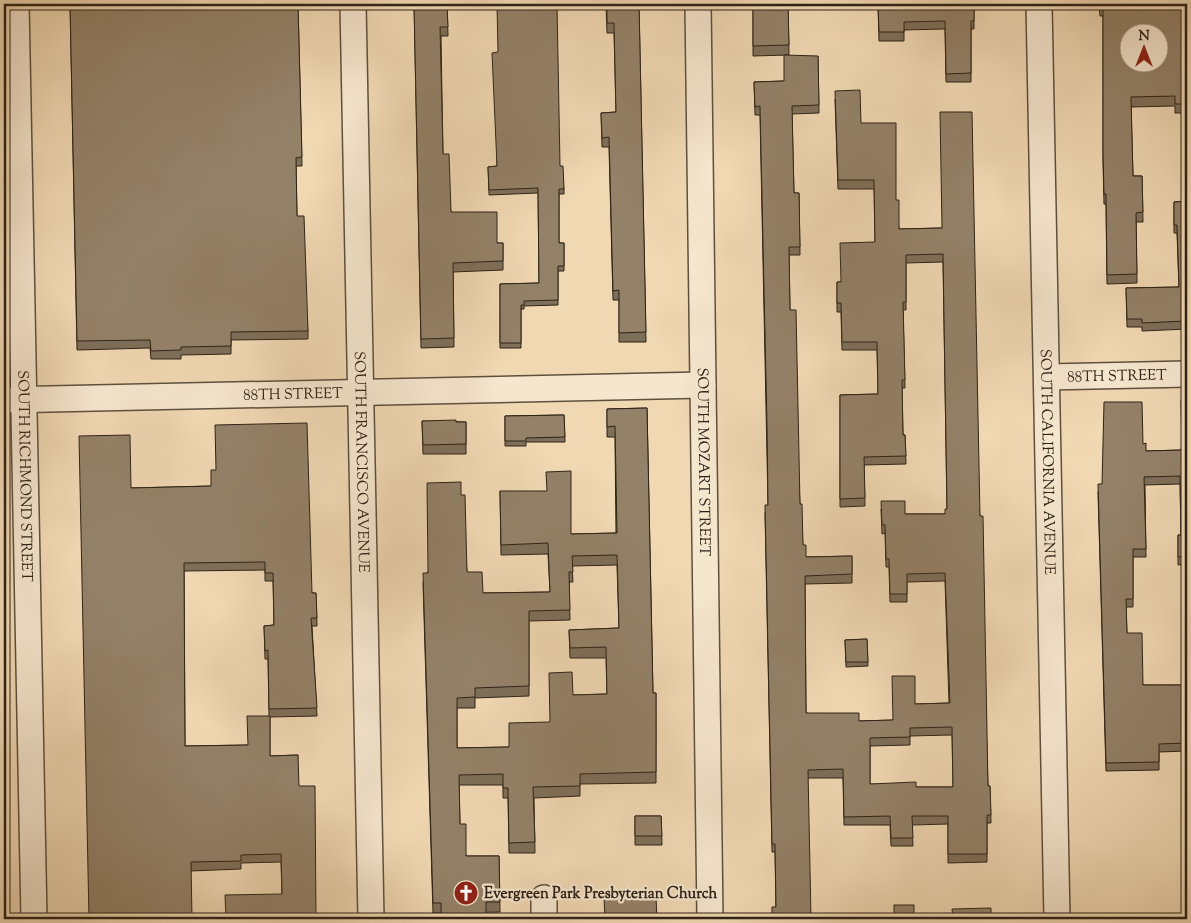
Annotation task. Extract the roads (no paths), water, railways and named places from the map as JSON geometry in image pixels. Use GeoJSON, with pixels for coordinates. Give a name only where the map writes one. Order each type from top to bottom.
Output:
{"type":"FeatureCollection","features":[{"type":"Feature","properties":{"kind":"street","name":"SOUTH RICHMOND STREET"},"geometry":{"type":"LineString","coordinates":[[16,4],[14,400],[34,919]]}},
{"type":"Feature","properties":{"kind":"street","name":"SOUTH FRANCISCO AVENUE"},"geometry":{"type":"LineString","coordinates":[[353,4],[371,919]]}},
{"type":"Feature","properties":{"kind":"street","name":"SOUTH MOZART STREET"},"geometry":{"type":"LineString","coordinates":[[698,4],[710,919]]}},
{"type":"Feature","properties":{"kind":"street","name":"SOUTH CALIFORNIA AVENUE"},"geometry":{"type":"LineString","coordinates":[[1039,4],[1057,919]]}},
{"type":"Feature","properties":{"kind":"street","name":"88TH STREET"},"geometry":{"type":"LineString","coordinates":[[1047,377],[1187,374]]}},
{"type":"Feature","properties":{"kind":"street","name":"88TH STREET"},"geometry":{"type":"LineString","coordinates":[[14,400],[703,385]]}},
{"type":"Feature","properties":{"kind":"place","name":"Evergreen Park Presbyterian Church"},"geometry":{"type":"Point","coordinates":[466,893]}}]}
